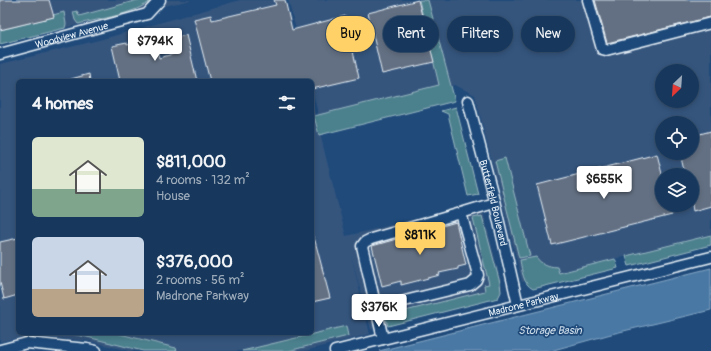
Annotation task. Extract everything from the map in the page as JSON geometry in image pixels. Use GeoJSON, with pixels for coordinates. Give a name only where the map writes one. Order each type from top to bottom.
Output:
{"type":"FeatureCollection","features":[{"type":"Feature","properties":{"kind":"street","name":"Woodview Avenue"},"geometry":{"type":"LineString","coordinates":[[0,54],[147,14],[160,0]]}},
{"type":"Feature","properties":{"kind":"street"},"geometry":{"type":"LineString","coordinates":[[588,0],[602,49],[606,50],[711,22]]}},
{"type":"Feature","properties":{"kind":"street","name":"Butterfield Boulevard"},"geometry":{"type":"LineString","coordinates":[[468,101],[518,305]]}},
{"type":"Feature","properties":{"kind":"street"},"geometry":{"type":"LineString","coordinates":[[383,339],[362,246],[365,242],[494,203]]}},
{"type":"Feature","properties":{"kind":"street"},"geometry":{"type":"LineString","coordinates":[[376,308],[470,285],[476,280],[478,275],[461,213]]}},
{"type":"Feature","properties":{"kind":"street","name":"Madrone Parkway"},"geometry":{"type":"LineString","coordinates":[[335,351],[711,257]]}},
{"type":"Feature","properties":{"kind":"street"},"geometry":{"type":"LineString","coordinates":[[0,350],[27,343],[96,351]]}},
{"type":"Feature","properties":{"kind":"shaded area"},"geometry":{"type":"Polygon","coordinates":[[[0,0],[192,0],[0,42],[0,0]]]}},
{"type":"Feature","properties":{"kind":"shaded area"},"geometry":{"type":"Polygon","coordinates":[[[240,0],[286,0],[306,79],[16,79],[16,335],[314,335],[314,110],[346,236],[481,203],[502,286],[501,294],[495,298],[371,330],[351,255],[370,334],[305,351],[129,351],[88,341],[26,336],[0,342],[0,64],[99,40],[240,0]]]}},
{"type":"Feature","properties":{"kind":"shaded area"},"geometry":{"type":"Polygon","coordinates":[[[288,0],[711,0],[711,235],[522,282],[475,95],[455,85],[319,118],[314,97],[314,79],[309,79],[288,0]]]}},
{"type":"Feature","properties":{"kind":"green space"},"geometry":{"type":"Polygon","coordinates":[[[138,0],[152,0],[137,9],[78,24],[75,20],[73,12],[77,11],[79,16],[138,0]]]}},
{"type":"Feature","properties":{"kind":"green space"},"geometry":{"type":"Polygon","coordinates":[[[419,0],[428,0],[432,16],[423,16],[419,0]]]}},
{"type":"Feature","properties":{"kind":"green space"},"geometry":{"type":"Polygon","coordinates":[[[64,12],[66,24],[65,28],[0,44],[0,30],[53,17],[53,15],[64,12]]]}},
{"type":"Feature","properties":{"kind":"green space"},"geometry":{"type":"Polygon","coordinates":[[[439,41],[455,101],[319,135],[314,116],[439,85],[431,52],[439,52],[439,41]]]}},
{"type":"Feature","properties":{"kind":"green space"},"geometry":{"type":"Polygon","coordinates":[[[456,107],[478,194],[468,196],[448,114],[441,111],[456,107]]]}},
{"type":"Feature","properties":{"kind":"green space"},"geometry":{"type":"Polygon","coordinates":[[[505,158],[530,256],[519,258],[495,161],[505,158]]]}},
{"type":"Feature","properties":{"kind":"green space"},"geometry":{"type":"Polygon","coordinates":[[[482,216],[500,283],[501,292],[498,298],[388,326],[385,316],[485,291],[484,285],[489,284],[473,218],[482,216]]]}},
{"type":"Feature","properties":{"kind":"green space"},"geometry":{"type":"Polygon","coordinates":[[[711,235],[711,245],[629,266],[626,256],[711,235]]]}},
{"type":"Feature","properties":{"kind":"green space"},"geometry":{"type":"Polygon","coordinates":[[[536,257],[545,265],[557,267],[559,273],[615,259],[618,268],[533,289],[525,281],[520,260],[536,257]]]}},
{"type":"Feature","properties":{"kind":"green space"},"geometry":{"type":"Polygon","coordinates":[[[346,326],[348,336],[288,351],[242,351],[314,335],[314,334],[346,326]]]}},
{"type":"Feature","properties":{"kind":"green space"},"geometry":{"type":"Polygon","coordinates":[[[76,335],[124,335],[176,348],[177,351],[143,351],[76,335]]]}},
{"type":"Feature","properties":{"kind":"water","name":"Storage Basin"},"geometry":{"type":"Polygon","coordinates":[[[711,268],[711,310],[611,334],[550,351],[379,351],[711,268]]]}},
{"type":"Feature","properties":{"kind":"building"},"geometry":{"type":"Polygon","coordinates":[[[0,0],[49,0],[54,17],[0,30],[0,0]]]}},
{"type":"Feature","properties":{"kind":"building"},"geometry":{"type":"Polygon","coordinates":[[[274,0],[285,0],[292,30],[326,21],[326,52],[353,52],[359,78],[314,89],[314,79],[209,79],[194,19],[211,15],[212,20],[276,5],[274,0]]]}},
{"type":"Feature","properties":{"kind":"building"},"geometry":{"type":"Polygon","coordinates":[[[418,0],[422,16],[383,16],[383,52],[431,52],[434,62],[382,74],[375,44],[375,16],[369,16],[368,13],[418,0]]]}},
{"type":"Feature","properties":{"kind":"building"},"geometry":{"type":"Polygon","coordinates":[[[595,0],[711,0],[711,17],[607,43],[595,0]]]}},
{"type":"Feature","properties":{"kind":"building"},"geometry":{"type":"Polygon","coordinates":[[[186,35],[197,79],[120,79],[112,46],[127,43],[127,45],[154,38],[159,58],[173,54],[169,39],[186,35]]]}},
{"type":"Feature","properties":{"kind":"building"},"geometry":{"type":"Polygon","coordinates":[[[89,74],[90,79],[71,79],[89,74]]]}},
{"type":"Feature","properties":{"kind":"building"},"geometry":{"type":"Polygon","coordinates":[[[711,131],[711,206],[699,209],[699,168],[683,168],[682,160],[699,160],[699,134],[711,131]]]}},
{"type":"Feature","properties":{"kind":"building"},"geometry":{"type":"Polygon","coordinates":[[[655,155],[655,160],[658,160],[660,168],[655,168],[655,212],[671,212],[672,215],[552,245],[537,185],[655,155]]]}},
{"type":"Feature","properties":{"kind":"building"},"geometry":{"type":"Polygon","coordinates":[[[456,222],[466,265],[458,267],[458,269],[439,273],[440,275],[401,285],[401,281],[382,286],[372,246],[456,222]]]}},
{"type":"Feature","properties":{"kind":"building"},"geometry":{"type":"Polygon","coordinates":[[[314,237],[330,298],[314,302],[314,237]]]}},
{"type":"Feature","properties":{"kind":"building"},"geometry":{"type":"Polygon","coordinates":[[[16,238],[16,296],[4,299],[0,282],[0,242],[16,238]]]}}]}
